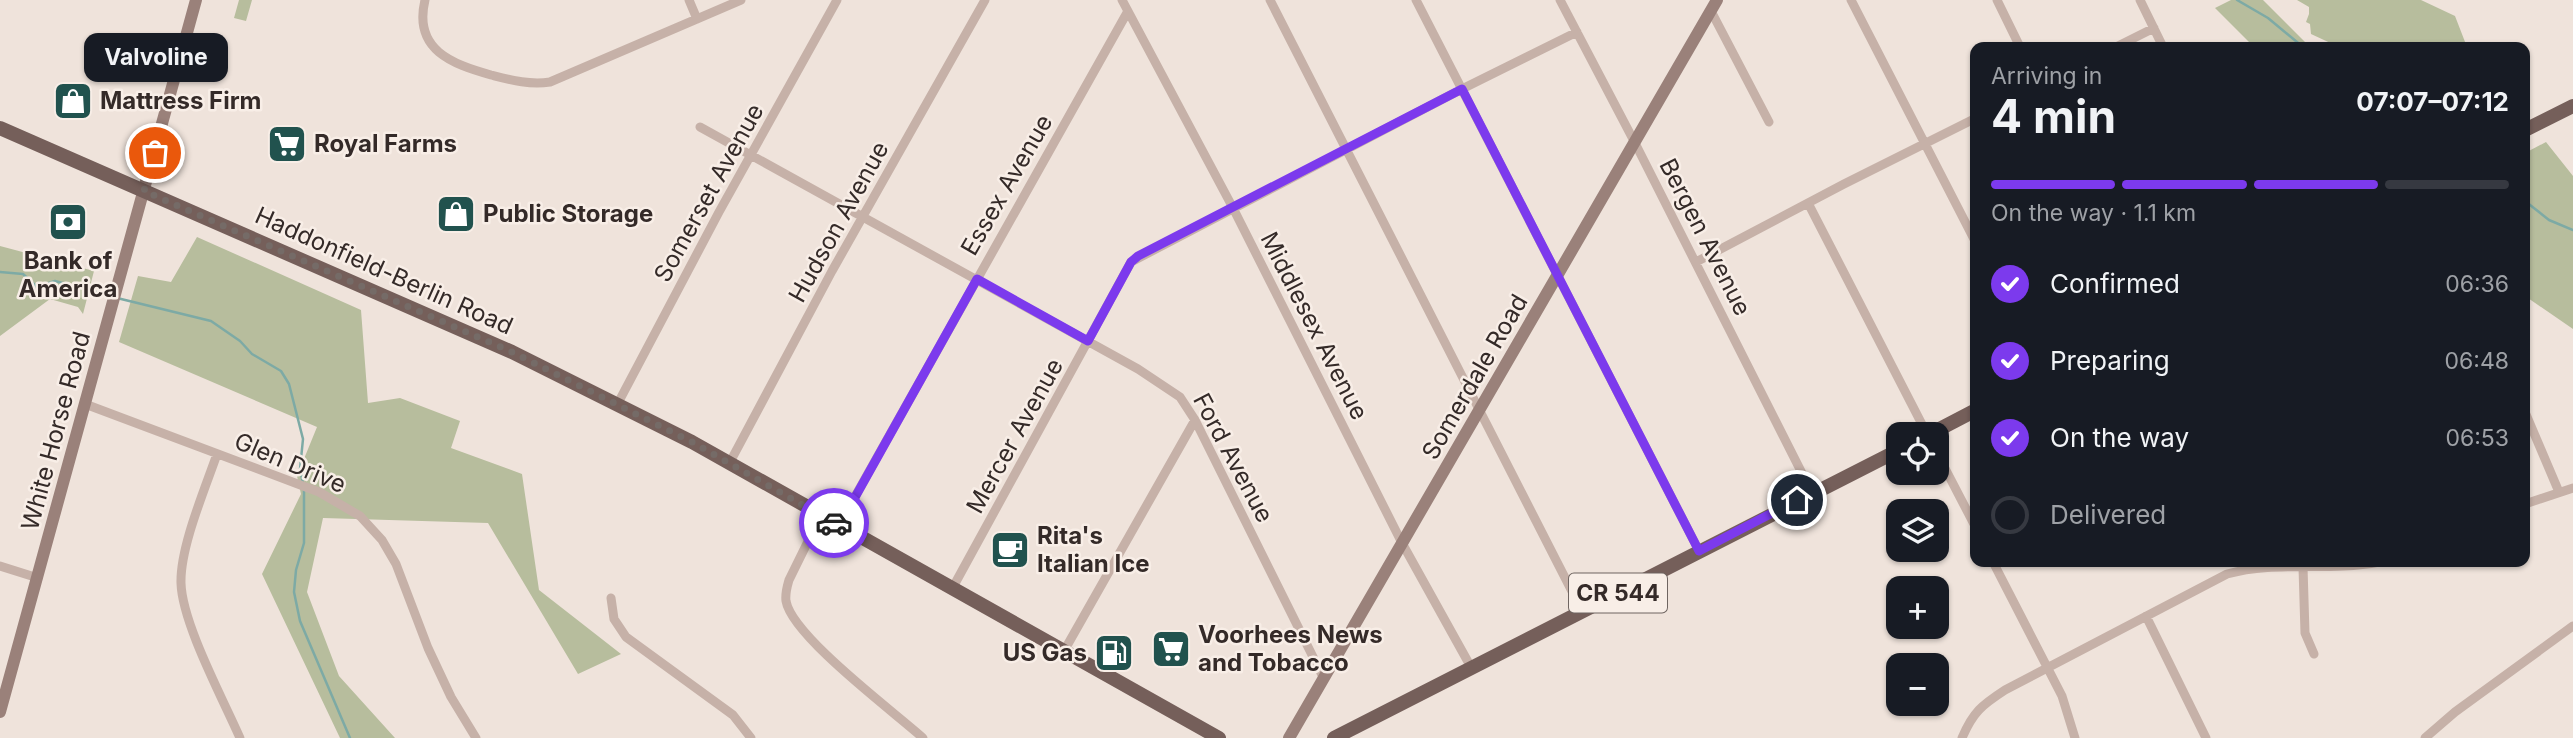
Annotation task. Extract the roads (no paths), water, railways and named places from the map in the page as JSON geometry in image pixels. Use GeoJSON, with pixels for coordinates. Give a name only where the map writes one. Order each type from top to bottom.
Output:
{"type":"FeatureCollection","features":[{"type":"Feature","properties":{"kind":"main road","name":"White Horse Road"},"geometry":{"type":"LineString","coordinates":[[0,712],[196,0]]}},
{"type":"Feature","properties":{"kind":"main road","name":"Somerdale Road"},"geometry":{"type":"LineString","coordinates":[[1289,738],[1714,5]]}},
{"type":"Feature","properties":{"kind":"main road"},"geometry":{"type":"LineString","coordinates":[[2530,128],[2573,106]]}},
{"type":"Feature","properties":{"kind":"main road","name":"Haddonfield-Berlin Road"},"geometry":{"type":"LineString","coordinates":[[0,128],[512,352],[729,464],[1219,738]]}},
{"type":"Feature","properties":{"kind":"main road"},"geometry":{"type":"LineString","coordinates":[[1949,424],[1970,413]]}},
{"type":"Feature","properties":{"kind":"main road","name":"CR 544"},"geometry":{"type":"LineString","coordinates":[[1336,737],[1886,456]]}},
{"type":"Feature","properties":{"kind":"street"},"geometry":{"type":"LineString","coordinates":[[425,0],[423,20],[426,34],[436,51],[445,59],[480,72],[535,84],[550,82],[741,0]]}},
{"type":"Feature","properties":{"kind":"street"},"geometry":{"type":"LineString","coordinates":[[689,0],[697,19]]}},
{"type":"Feature","properties":{"kind":"street","name":"Somerset Avenue"},"geometry":{"type":"LineString","coordinates":[[617,405],[836,0]]}},
{"type":"Feature","properties":{"kind":"street","name":"Hudson Avenue"},"geometry":{"type":"LineString","coordinates":[[729,464],[863,216],[985,0]]}},
{"type":"Feature","properties":{"kind":"street","name":"Middlesex Avenue"},"geometry":{"type":"LineString","coordinates":[[1122,0],[1233,208],[1402,543],[1472,669]]}},
{"type":"Feature","properties":{"kind":"street"},"geometry":{"type":"LineString","coordinates":[[1270,0],[1348,148],[1582,611]]}},
{"type":"Feature","properties":{"kind":"street"},"geometry":{"type":"LineString","coordinates":[[1416,0],[1699,551]]}},
{"type":"Feature","properties":{"kind":"street","name":"Bergen Avenue"},"geometry":{"type":"LineString","coordinates":[[1560,0],[1636,143],[1812,493]]}},
{"type":"Feature","properties":{"kind":"street"},"geometry":{"type":"LineString","coordinates":[[1851,0],[1970,231]]}},
{"type":"Feature","properties":{"kind":"street"},"geometry":{"type":"LineString","coordinates":[[1997,0],[2018,42]]}},
{"type":"Feature","properties":{"kind":"street"},"geometry":{"type":"LineString","coordinates":[[2140,0],[2161,42]]}},
{"type":"Feature","properties":{"kind":"street"},"geometry":{"type":"LineString","coordinates":[[1714,5],[1769,122]]}},
{"type":"Feature","properties":{"kind":"street","name":"Essex Avenue"},"geometry":{"type":"LineString","coordinates":[[839,526],[1128,11]]}},
{"type":"Feature","properties":{"kind":"street"},"geometry":{"type":"LineString","coordinates":[[2126,42],[2154,28]]}},
{"type":"Feature","properties":{"kind":"street","name":"Mercer Avenue"},"geometry":{"type":"LineString","coordinates":[[952,589],[1131,262],[1577,32]]}},
{"type":"Feature","properties":{"kind":"street"},"geometry":{"type":"LineString","coordinates":[[1696,262],[1970,121]]}},
{"type":"Feature","properties":{"kind":"street","name":"Ford Avenue"},"geometry":{"type":"LineString","coordinates":[[700,127],[752,153],[1088,341],[1168,387],[1180,397],[1195,420],[1323,677]]}},
{"type":"Feature","properties":{"kind":"street"},"geometry":{"type":"LineString","coordinates":[[1808,203],[1923,422]]}},
{"type":"Feature","properties":{"kind":"street","name":"Glen Drive"},"geometry":{"type":"LineString","coordinates":[[85,404],[319,492],[360,516],[373,528],[396,564],[428,648],[451,697],[476,738]]}},
{"type":"Feature","properties":{"kind":"street"},"geometry":{"type":"LineString","coordinates":[[1064,651],[1195,420]]}},
{"type":"Feature","properties":{"kind":"street"},"geometry":{"type":"LineString","coordinates":[[2530,424],[2559,492]]}},
{"type":"Feature","properties":{"kind":"street"},"geometry":{"type":"LineString","coordinates":[[217,454],[193,523],[181,583],[191,626],[240,738]]}},
{"type":"Feature","properties":{"kind":"street"},"geometry":{"type":"LineString","coordinates":[[1949,476],[1970,516]]}},
{"type":"Feature","properties":{"kind":"street"},"geometry":{"type":"LineString","coordinates":[[2530,502],[2573,488]]}},
{"type":"Feature","properties":{"kind":"street"},"geometry":{"type":"LineString","coordinates":[[821,515],[789,580],[786,590],[788,606],[798,626],[816,646],[923,738]]}},
{"type":"Feature","properties":{"kind":"street"},"geometry":{"type":"LineString","coordinates":[[0,566],[38,578]]}},
{"type":"Feature","properties":{"kind":"street"},"geometry":{"type":"LineString","coordinates":[[1996,567],[2062,696],[2075,738]]}},
{"type":"Feature","properties":{"kind":"street"},"geometry":{"type":"LineString","coordinates":[[1962,738],[1971,717],[1981,706],[2146,616],[2227,574],[2245,569],[2303,567],[2305,633],[2314,654]]}},
{"type":"Feature","properties":{"kind":"street"},"geometry":{"type":"LineString","coordinates":[[611,598],[614,619],[626,637],[733,715],[751,738]]}},
{"type":"Feature","properties":{"kind":"street"},"geometry":{"type":"LineString","coordinates":[[2146,616],[2206,738]]}},
{"type":"Feature","properties":{"kind":"street"},"geometry":{"type":"LineString","coordinates":[[2425,738],[2455,712],[2573,625]]}},
{"type":"Feature","properties":{"kind":"waterway"},"geometry":{"type":"LineString","coordinates":[[2237,0],[2268,18],[2297,42]]}},
{"type":"Feature","properties":{"kind":"waterway"},"geometry":{"type":"LineString","coordinates":[[2530,205],[2549,220],[2573,230]]}},
{"type":"Feature","properties":{"kind":"waterway"},"geometry":{"type":"LineString","coordinates":[[0,272],[23,274],[37,287],[55,281],[111,296]]}},
{"type":"Feature","properties":{"kind":"waterway"},"geometry":{"type":"LineString","coordinates":[[117,298],[211,321],[240,341],[252,354],[281,371],[289,384],[303,439],[300,469],[303,483]]}},
{"type":"Feature","properties":{"kind":"waterway"},"geometry":{"type":"LineString","coordinates":[[304,490],[304,543],[296,570],[294,592],[300,621],[350,738]]}},
{"type":"Feature","properties":{"kind":"place","name":"Mattress Firm"},"geometry":{"type":"Point","coordinates":[73,101]}},
{"type":"Feature","properties":{"kind":"place","name":"Royal Farms"},"geometry":{"type":"Point","coordinates":[287,144]}},
{"type":"Feature","properties":{"kind":"place","name":"Valvoline"},"geometry":{"type":"Point","coordinates":[155,153]}},
{"type":"Feature","properties":{"kind":"place","name":"Public Storage"},"geometry":{"type":"Point","coordinates":[456,214]}},
{"type":"Feature","properties":{"kind":"place","name":"Bank of America"},"geometry":{"type":"Point","coordinates":[68,222]}},
{"type":"Feature","properties":{"kind":"place","name":"Rita's Italian Ice"},"geometry":{"type":"Point","coordinates":[1010,550]}},
{"type":"Feature","properties":{"kind":"place","name":"Voorhees News and Tobacco"},"geometry":{"type":"Point","coordinates":[1171,649]}},
{"type":"Feature","properties":{"kind":"place","name":"US Gas"},"geometry":{"type":"Point","coordinates":[1114,653]}}]}
